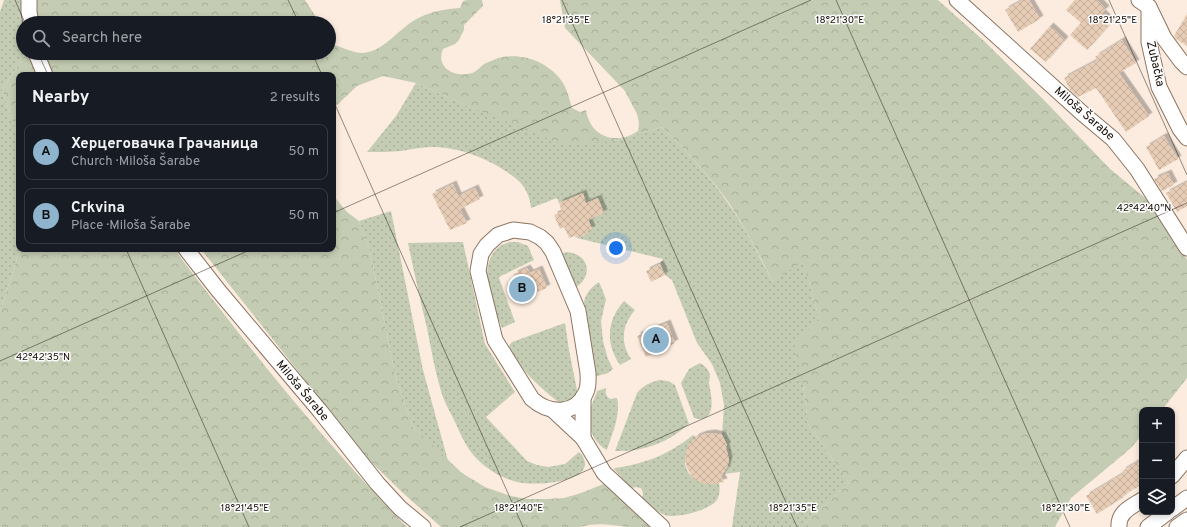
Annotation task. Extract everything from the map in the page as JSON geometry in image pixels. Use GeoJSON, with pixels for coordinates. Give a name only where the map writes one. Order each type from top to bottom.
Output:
{"type":"FeatureCollection","features":[{"type":"Feature","properties":{"kind":"street"},"geometry":{"type":"LineString","coordinates":[[29,0],[30,16]]}},
{"type":"Feature","properties":{"kind":"street","name":"Miloša Šarabe"},"geometry":{"type":"LineString","coordinates":[[957,0],[1082,113],[1113,139],[1137,169],[1187,248]]}},
{"type":"Feature","properties":{"kind":"street"},"geometry":{"type":"LineString","coordinates":[[1144,4],[1164,38],[1181,62],[1187,67]]}},
{"type":"Feature","properties":{"kind":"street","name":"Zubačka"},"geometry":{"type":"LineString","coordinates":[[1144,4],[1149,42],[1159,87],[1180,129],[1187,138]]}},
{"type":"Feature","properties":{"kind":"street"},"geometry":{"type":"LineString","coordinates":[[39,60],[44,72]]}},
{"type":"Feature","properties":{"kind":"street"},"geometry":{"type":"LineString","coordinates":[[583,438],[583,397],[588,384],[588,373],[578,311],[553,252],[547,243],[540,237],[530,232],[513,230],[498,235],[487,245],[481,254],[478,272],[495,340],[532,399],[539,405],[553,410],[583,438],[604,473],[662,527]]}},
{"type":"Feature","properties":{"kind":"street","name":"Miloša Šarabe"},"geometry":{"type":"LineString","coordinates":[[188,252],[377,483],[400,508],[423,527]]}},
{"type":"Feature","properties":{"kind":"street"},"geometry":{"type":"LineString","coordinates":[[553,410],[568,408],[576,404],[583,397]]}},
{"type":"Feature","properties":{"kind":"street"},"geometry":{"type":"LineString","coordinates":[[1175,472],[1187,458]]}},
{"type":"Feature","properties":{"kind":"street"},"geometry":{"type":"LineString","coordinates":[[1175,507],[1187,498]]}},
{"type":"Feature","properties":{"kind":"street"},"geometry":{"type":"LineString","coordinates":[[1119,527],[1119,518],[1123,512],[1139,502]]}},
{"type":"Feature","properties":{"kind":"street"},"geometry":{"type":"LineString","coordinates":[[1148,527],[1164,515]]}},
{"type":"Feature","properties":{"kind":"street"},"geometry":{"type":"LineString","coordinates":[[1177,527],[1187,520]]}},
{"type":"Feature","properties":{"kind":"green space"},"geometry":{"type":"Polygon","coordinates":[[[4,0],[22,0],[24,16],[16,16],[16,60],[21,60],[2,90],[16,131],[16,252],[19,252],[0,312],[0,12],[4,0]]]}},
{"type":"Feature","properties":{"kind":"green space"},"geometry":{"type":"Polygon","coordinates":[[[34,0],[305,0],[315,16],[35,16],[34,0]]]}},
{"type":"Feature","properties":{"kind":"green space"},"geometry":{"type":"Polygon","coordinates":[[[482,0],[483,6],[464,25],[464,30],[459,40],[455,44],[443,49],[441,56],[442,61],[448,70],[459,74],[472,73],[484,64],[507,56],[524,57],[541,63],[555,73],[561,80],[572,108],[580,112],[586,110],[588,119],[598,132],[605,136],[621,138],[630,136],[638,131],[639,123],[637,114],[625,91],[565,28],[560,0],[938,0],[984,41],[1043,99],[1110,169],[1149,201],[1178,241],[1187,260],[1187,378],[1164,407],[1139,407],[1139,439],[1131,448],[1071,498],[1055,527],[805,527],[806,523],[849,483],[808,424],[803,384],[794,344],[819,318],[803,262],[772,281],[752,241],[729,203],[697,164],[662,127],[613,141],[564,145],[467,106],[416,83],[383,76],[357,86],[336,106],[336,72],[16,72],[16,131],[2,90],[21,60],[336,60],[336,45],[361,53],[369,52],[382,46],[407,25],[424,15],[448,9],[460,8],[463,1],[482,0]]]}},
{"type":"Feature","properties":{"kind":"green space"},"geometry":{"type":"Polygon","coordinates":[[[416,83],[467,106],[613,141],[662,127],[697,164],[721,193],[746,231],[772,281],[803,261],[819,318],[803,384],[808,424],[849,483],[806,523],[805,527],[732,527],[740,472],[723,474],[728,464],[728,454],[725,447],[727,445],[722,435],[724,405],[720,383],[712,364],[697,343],[672,280],[665,275],[660,264],[663,259],[577,238],[587,234],[588,231],[592,229],[582,194],[559,203],[557,198],[531,208],[526,190],[515,177],[480,157],[453,149],[435,147],[397,151],[367,152],[396,116],[416,83]]]}},
{"type":"Feature","properties":{"kind":"green space"},"geometry":{"type":"Polygon","coordinates":[[[336,199],[347,212],[359,221],[370,251],[395,374],[413,427],[462,473],[485,487],[511,496],[527,499],[546,499],[564,498],[606,483],[657,527],[628,527],[599,524],[580,527],[441,527],[368,459],[203,252],[336,252],[336,199]]]}},
{"type":"Feature","properties":{"kind":"green space"},"geometry":{"type":"Polygon","coordinates":[[[391,211],[423,370],[448,461],[413,427],[395,374],[370,251],[359,221],[391,211]]]}},
{"type":"Feature","properties":{"kind":"green space"},"geometry":{"type":"Polygon","coordinates":[[[463,242],[485,344],[515,392],[486,417],[527,461],[537,465],[548,467],[565,464],[579,452],[584,458],[585,465],[582,471],[576,476],[558,482],[530,484],[511,480],[494,473],[480,462],[469,449],[444,399],[435,368],[408,243],[463,242]]]}},
{"type":"Feature","properties":{"kind":"green space"},"geometry":{"type":"Polygon","coordinates":[[[510,242],[518,242],[528,246],[534,260],[499,278],[515,322],[502,328],[488,292],[487,274],[490,258],[500,246],[510,242]]]}},
{"type":"Feature","properties":{"kind":"green space"},"geometry":{"type":"Polygon","coordinates":[[[19,252],[179,252],[178,254],[230,322],[302,411],[374,493],[407,527],[0,527],[0,312],[19,252]]]}},
{"type":"Feature","properties":{"kind":"green space"},"geometry":{"type":"Polygon","coordinates":[[[567,252],[580,257],[586,266],[587,272],[585,278],[575,288],[560,254],[567,252]]]}},
{"type":"Feature","properties":{"kind":"green space"},"geometry":{"type":"Polygon","coordinates":[[[599,282],[606,299],[601,321],[603,341],[608,359],[613,369],[608,373],[594,377],[584,302],[589,290],[599,282]]]}},
{"type":"Feature","properties":{"kind":"green space"},"geometry":{"type":"Polygon","coordinates":[[[624,301],[635,310],[627,322],[624,334],[625,346],[631,359],[620,365],[612,348],[610,332],[614,316],[624,301]]]}},
{"type":"Feature","properties":{"kind":"green space"},"geometry":{"type":"Polygon","coordinates":[[[565,323],[578,395],[562,405],[525,371],[509,346],[512,342],[565,323]]]}},
{"type":"Feature","properties":{"kind":"green space"},"geometry":{"type":"Polygon","coordinates":[[[700,363],[710,374],[709,384],[712,402],[710,414],[701,419],[694,418],[681,383],[689,369],[700,363]]]}},
{"type":"Feature","properties":{"kind":"green space"},"geometry":{"type":"Polygon","coordinates":[[[660,380],[668,381],[675,385],[689,424],[673,436],[655,445],[635,450],[615,451],[637,393],[647,384],[660,380]]]}},
{"type":"Feature","properties":{"kind":"green space"},"geometry":{"type":"Polygon","coordinates":[[[606,388],[608,397],[610,399],[617,398],[618,404],[617,418],[607,450],[599,444],[593,436],[589,421],[589,415],[597,391],[606,388]]]}},
{"type":"Feature","properties":{"kind":"green space"},"geometry":{"type":"Polygon","coordinates":[[[693,435],[696,437],[685,460],[688,472],[696,480],[708,484],[719,483],[720,488],[716,501],[707,508],[677,516],[662,514],[642,498],[642,489],[637,487],[631,488],[614,469],[637,464],[657,457],[675,448],[693,435]]]}},
{"type":"Feature","properties":{"kind":"building"},"geometry":{"type":"Polygon","coordinates":[[[1023,0],[1029,0],[1040,19],[1018,32],[1005,10],[1023,0]]]}},
{"type":"Feature","properties":{"kind":"building"},"geometry":{"type":"Polygon","coordinates":[[[1075,0],[1097,0],[1106,9],[1102,13],[1112,22],[1087,50],[1070,35],[1081,23],[1066,10],[1075,0]]]}},
{"type":"Feature","properties":{"kind":"building"},"geometry":{"type":"Polygon","coordinates":[[[1187,14],[1187,46],[1174,36],[1187,14]]]}},
{"type":"Feature","properties":{"kind":"building"},"geometry":{"type":"Polygon","coordinates":[[[1050,26],[1065,40],[1046,62],[1030,49],[1050,26]]]}},
{"type":"Feature","properties":{"kind":"building"},"geometry":{"type":"Polygon","coordinates":[[[1122,40],[1136,63],[1119,73],[1149,116],[1126,132],[1096,88],[1078,97],[1071,91],[1064,78],[1098,60],[1095,57],[1122,40]]]}},
{"type":"Feature","properties":{"kind":"building"},"geometry":{"type":"Polygon","coordinates":[[[1164,136],[1178,159],[1159,170],[1146,147],[1164,136]]]}},
{"type":"Feature","properties":{"kind":"building"},"geometry":{"type":"Polygon","coordinates":[[[1168,173],[1174,185],[1162,191],[1154,179],[1168,173]]]}},
{"type":"Feature","properties":{"kind":"building"},"geometry":{"type":"Polygon","coordinates":[[[1187,182],[1187,206],[1177,212],[1166,193],[1187,182]]]}},
{"type":"Feature","properties":{"kind":"building"},"geometry":{"type":"Polygon","coordinates":[[[453,184],[458,196],[475,188],[480,199],[460,209],[467,223],[450,230],[432,194],[453,184]]]}},
{"type":"Feature","properties":{"kind":"building"},"geometry":{"type":"Polygon","coordinates":[[[583,193],[586,203],[598,198],[604,213],[588,220],[592,229],[588,231],[587,234],[577,238],[574,236],[569,238],[564,227],[560,229],[554,215],[562,212],[559,203],[583,193]]]}},
{"type":"Feature","properties":{"kind":"building"},"geometry":{"type":"Polygon","coordinates":[[[660,264],[665,275],[651,282],[646,271],[660,264]]]}},
{"type":"Feature","properties":{"kind":"building"},"geometry":{"type":"Polygon","coordinates":[[[527,268],[530,273],[539,269],[547,288],[514,302],[507,284],[517,280],[514,274],[527,268]]]}},
{"type":"Feature","properties":{"kind":"building"},"geometry":{"type":"Polygon","coordinates":[[[667,323],[675,343],[646,357],[637,336],[667,323]]]}},
{"type":"Feature","properties":{"kind":"building"},"geometry":{"type":"Polygon","coordinates":[[[712,433],[722,435],[727,445],[726,447],[729,460],[727,468],[721,476],[724,482],[705,484],[697,481],[691,475],[685,460],[686,451],[690,443],[696,437],[712,433]]]}},
{"type":"Feature","properties":{"kind":"building"},"geometry":{"type":"Polygon","coordinates":[[[1139,461],[1139,486],[1097,514],[1086,496],[1124,473],[1122,471],[1139,461]]]}},
{"type":"Feature","properties":{"kind":"place","name":"Crkvina"},"geometry":{"type":"Point","coordinates":[522,289]}},
{"type":"Feature","properties":{"kind":"place","name":"Херцеговачка Грачаница"},"geometry":{"type":"Point","coordinates":[656,340]}}]}
